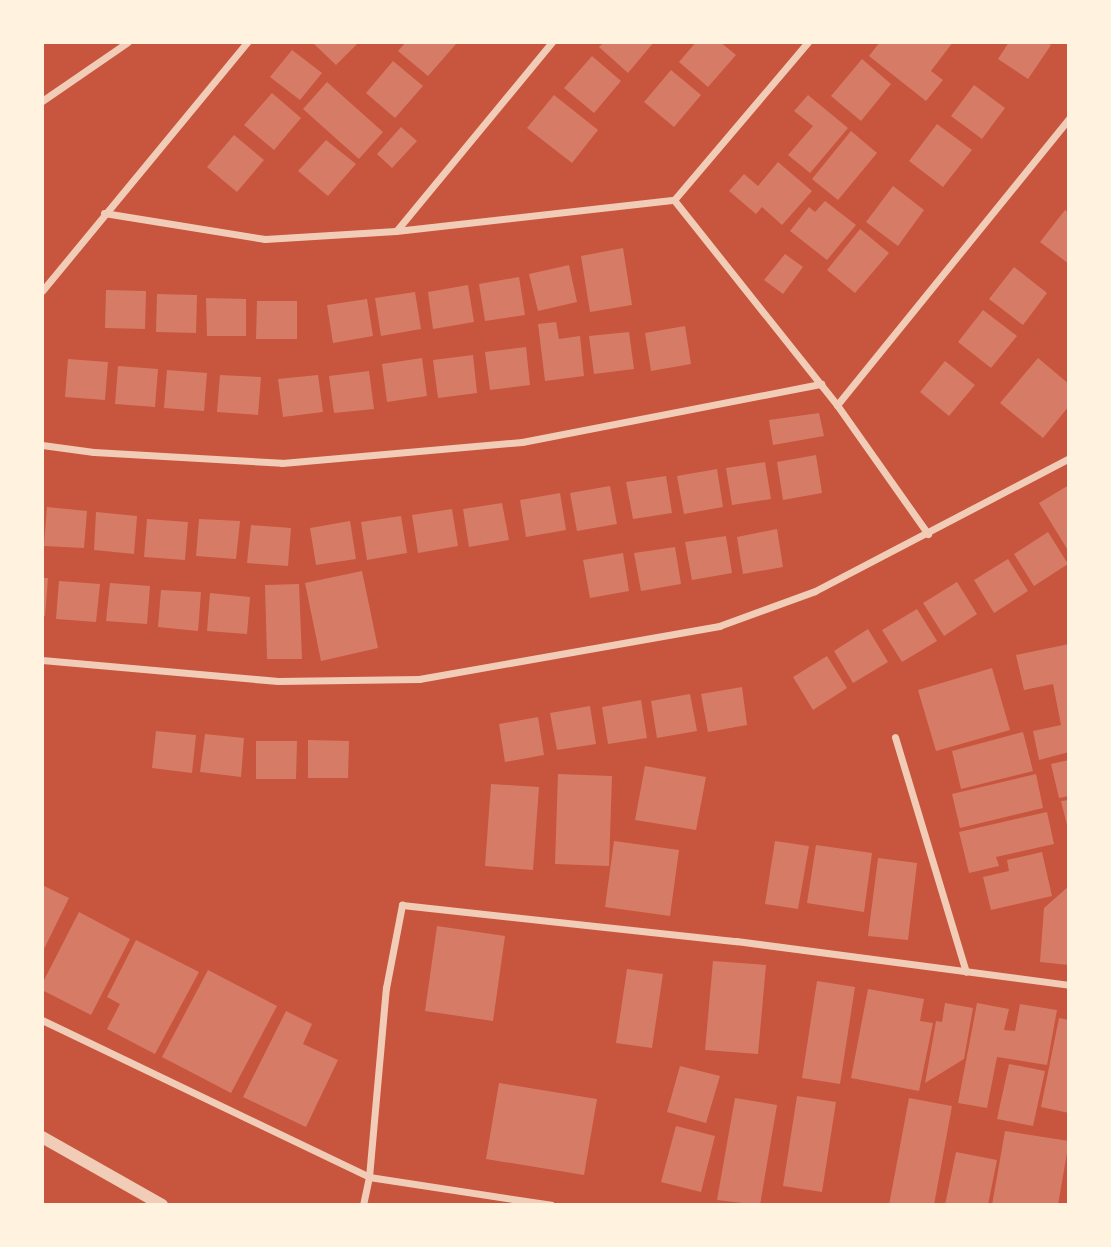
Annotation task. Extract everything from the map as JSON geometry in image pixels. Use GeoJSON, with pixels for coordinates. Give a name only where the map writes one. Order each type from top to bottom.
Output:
{"type":"FeatureCollection","features":[{"type":"Feature","properties":{"kind":"street"},"geometry":{"type":"LineString","coordinates":[[42,101],[128,42]]}},
{"type":"Feature","properties":{"kind":"street"},"geometry":{"type":"LineString","coordinates":[[42,291],[247,42]]}},
{"type":"Feature","properties":{"kind":"street"},"geometry":{"type":"LineString","coordinates":[[397,231],[552,42]]}},
{"type":"Feature","properties":{"kind":"street"},"geometry":{"type":"LineString","coordinates":[[104,213],[265,239],[397,231],[674,200],[808,42]]}},
{"type":"Feature","properties":{"kind":"street"},"geometry":{"type":"LineString","coordinates":[[837,405],[1069,118]]}},
{"type":"Feature","properties":{"kind":"street"},"geometry":{"type":"LineString","coordinates":[[674,200],[837,405],[928,534]]}},
{"type":"Feature","properties":{"kind":"street"},"geometry":{"type":"LineString","coordinates":[[42,445],[94,452],[282,463],[522,442],[821,384]]}},
{"type":"Feature","properties":{"kind":"street"},"geometry":{"type":"LineString","coordinates":[[42,660],[278,681],[419,679],[719,626],[815,591],[1069,458]]}},
{"type":"Feature","properties":{"kind":"street"},"geometry":{"type":"LineString","coordinates":[[895,737],[966,972]]}},
{"type":"Feature","properties":{"kind":"street"},"geometry":{"type":"LineString","coordinates":[[363,1205],[369,1177],[386,988],[402,905],[736,941],[1069,985]]}},
{"type":"Feature","properties":{"kind":"street"},"geometry":{"type":"LineString","coordinates":[[42,1020],[369,1177],[551,1205]]}},
{"type":"Feature","properties":{"kind":"street"},"geometry":{"type":"LineString","coordinates":[[42,1137],[162,1205]]}},
{"type":"Feature","properties":{"kind":"building"},"geometry":{"type":"Polygon","coordinates":[[[312,42],[359,42],[336,65],[312,42]]]}},
{"type":"Feature","properties":{"kind":"building"},"geometry":{"type":"Polygon","coordinates":[[[406,42],[456,44],[428,76],[398,51],[406,42]]]}},
{"type":"Feature","properties":{"kind":"building"},"geometry":{"type":"Polygon","coordinates":[[[604,42],[654,42],[628,73],[599,47],[604,42]]]}},
{"type":"Feature","properties":{"kind":"building"},"geometry":{"type":"Polygon","coordinates":[[[696,42],[720,42],[736,55],[708,87],[679,62],[696,42]]]}},
{"type":"Feature","properties":{"kind":"building"},"geometry":{"type":"Polygon","coordinates":[[[880,42],[953,42],[931,71],[943,80],[926,101],[869,56],[880,42]]]}},
{"type":"Feature","properties":{"kind":"building"},"geometry":{"type":"Polygon","coordinates":[[[1009,42],[1046,42],[1051,45],[1028,79],[998,59],[1009,42]]]}},
{"type":"Feature","properties":{"kind":"building"},"geometry":{"type":"Polygon","coordinates":[[[292,50],[322,73],[300,100],[270,77],[292,50]]]}},
{"type":"Feature","properties":{"kind":"building"},"geometry":{"type":"Polygon","coordinates":[[[592,56],[621,81],[594,113],[564,88],[592,56]]]}},
{"type":"Feature","properties":{"kind":"building"},"geometry":{"type":"Polygon","coordinates":[[[862,59],[891,84],[861,121],[831,96],[862,59]]]}},
{"type":"Feature","properties":{"kind":"building"},"geometry":{"type":"Polygon","coordinates":[[[393,61],[423,86],[395,118],[366,93],[393,61]]]}},
{"type":"Feature","properties":{"kind":"building"},"geometry":{"type":"Polygon","coordinates":[[[671,70],[701,95],[674,127],[644,102],[671,70]]]}},
{"type":"Feature","properties":{"kind":"building"},"geometry":{"type":"Polygon","coordinates":[[[327,82],[383,132],[359,159],[303,109],[327,82]]]}},
{"type":"Feature","properties":{"kind":"building"},"geometry":{"type":"Polygon","coordinates":[[[974,85],[1005,108],[982,139],[951,116],[974,85]]]}},
{"type":"Feature","properties":{"kind":"building"},"geometry":{"type":"Polygon","coordinates":[[[272,93],[301,118],[274,150],[244,125],[272,93]]]}},
{"type":"Feature","properties":{"kind":"building"},"geometry":{"type":"Polygon","coordinates":[[[554,95],[598,130],[572,163],[527,128],[554,95]]]}},
{"type":"Feature","properties":{"kind":"building"},"geometry":{"type":"Polygon","coordinates":[[[808,95],[848,128],[810,173],[788,155],[813,126],[794,111],[808,95]]]}},
{"type":"Feature","properties":{"kind":"building"},"geometry":{"type":"Polygon","coordinates":[[[937,124],[972,150],[943,187],[909,161],[937,124]]]}},
{"type":"Feature","properties":{"kind":"building"},"geometry":{"type":"Polygon","coordinates":[[[401,127],[417,141],[392,168],[377,154],[401,127]]]}},
{"type":"Feature","properties":{"kind":"building"},"geometry":{"type":"Polygon","coordinates":[[[851,131],[877,153],[838,200],[812,179],[851,131]]]}},
{"type":"Feature","properties":{"kind":"building"},"geometry":{"type":"Polygon","coordinates":[[[234,135],[264,160],[237,192],[207,167],[234,135]]]}},
{"type":"Feature","properties":{"kind":"building"},"geometry":{"type":"Polygon","coordinates":[[[326,140],[356,164],[328,196],[298,171],[326,140]]]}},
{"type":"Feature","properties":{"kind":"building"},"geometry":{"type":"Polygon","coordinates":[[[778,162],[812,191],[782,225],[762,207],[756,214],[729,191],[744,174],[758,186],[778,162]]]}},
{"type":"Feature","properties":{"kind":"building"},"geometry":{"type":"Polygon","coordinates":[[[893,186],[924,210],[898,246],[866,222],[893,186]]]}},
{"type":"Feature","properties":{"kind":"building"},"geometry":{"type":"Polygon","coordinates":[[[825,201],[856,225],[827,260],[790,231],[809,207],[815,212],[825,201]]]}},
{"type":"Feature","properties":{"kind":"building"},"geometry":{"type":"Polygon","coordinates":[[[1065,210],[1069,213],[1069,264],[1040,242],[1065,210]]]}},
{"type":"Feature","properties":{"kind":"building"},"geometry":{"type":"Polygon","coordinates":[[[860,229],[889,253],[855,293],[827,270],[860,229]]]}},
{"type":"Feature","properties":{"kind":"building"},"geometry":{"type":"Polygon","coordinates":[[[623,248],[632,305],[590,312],[581,256],[623,248]]]}},
{"type":"Feature","properties":{"kind":"building"},"geometry":{"type":"Polygon","coordinates":[[[785,254],[803,267],[783,294],[764,280],[785,254]]]}},
{"type":"Feature","properties":{"kind":"building"},"geometry":{"type":"Polygon","coordinates":[[[569,265],[577,302],[538,311],[529,274],[569,265]]]}},
{"type":"Feature","properties":{"kind":"building"},"geometry":{"type":"Polygon","coordinates":[[[1014,267],[1047,293],[1023,325],[989,299],[1014,267]]]}},
{"type":"Feature","properties":{"kind":"building"},"geometry":{"type":"Polygon","coordinates":[[[519,277],[525,315],[485,321],[479,284],[519,277]]]}},
{"type":"Feature","properties":{"kind":"building"},"geometry":{"type":"Polygon","coordinates":[[[468,285],[474,322],[433,329],[428,292],[468,285]]]}},
{"type":"Feature","properties":{"kind":"building"},"geometry":{"type":"Polygon","coordinates":[[[106,290],[146,291],[145,329],[105,328],[106,290]]]}},
{"type":"Feature","properties":{"kind":"building"},"geometry":{"type":"Polygon","coordinates":[[[415,292],[421,329],[381,336],[375,298],[415,292]]]}},
{"type":"Feature","properties":{"kind":"building"},"geometry":{"type":"Polygon","coordinates":[[[157,294],[197,295],[196,333],[156,332],[157,294]]]}},
{"type":"Feature","properties":{"kind":"building"},"geometry":{"type":"Polygon","coordinates":[[[206,298],[246,299],[246,336],[207,336],[206,298]]]}},
{"type":"Feature","properties":{"kind":"building"},"geometry":{"type":"Polygon","coordinates":[[[367,299],[373,336],[333,343],[327,305],[367,299]]]}},
{"type":"Feature","properties":{"kind":"building"},"geometry":{"type":"Polygon","coordinates":[[[257,301],[297,301],[297,339],[256,339],[257,301]]]}},
{"type":"Feature","properties":{"kind":"building"},"geometry":{"type":"Polygon","coordinates":[[[983,310],[1017,336],[991,368],[958,342],[983,310]]]}},
{"type":"Feature","properties":{"kind":"building"},"geometry":{"type":"Polygon","coordinates":[[[556,322],[559,339],[580,336],[584,376],[545,381],[538,324],[556,322]]]}},
{"type":"Feature","properties":{"kind":"building"},"geometry":{"type":"Polygon","coordinates":[[[685,326],[691,364],[651,371],[645,333],[685,326]]]}},
{"type":"Feature","properties":{"kind":"building"},"geometry":{"type":"Polygon","coordinates":[[[629,332],[634,369],[594,374],[589,336],[629,332]]]}},
{"type":"Feature","properties":{"kind":"building"},"geometry":{"type":"Polygon","coordinates":[[[526,347],[530,385],[490,390],[485,352],[526,347]]]}},
{"type":"Feature","properties":{"kind":"building"},"geometry":{"type":"Polygon","coordinates":[[[473,355],[477,393],[438,398],[433,360],[473,355]]]}},
{"type":"Feature","properties":{"kind":"building"},"geometry":{"type":"Polygon","coordinates":[[[422,358],[427,396],[387,402],[382,364],[422,358]]]}},
{"type":"Feature","properties":{"kind":"building"},"geometry":{"type":"Polygon","coordinates":[[[1038,358],[1069,384],[1069,406],[1043,438],[1000,403],[1038,358]]]}},
{"type":"Feature","properties":{"kind":"building"},"geometry":{"type":"Polygon","coordinates":[[[68,359],[108,362],[105,400],[65,397],[68,359]]]}},
{"type":"Feature","properties":{"kind":"building"},"geometry":{"type":"Polygon","coordinates":[[[945,361],[975,385],[949,416],[920,392],[945,361]]]}},
{"type":"Feature","properties":{"kind":"building"},"geometry":{"type":"Polygon","coordinates":[[[118,366],[158,369],[155,407],[115,404],[118,366]]]}},
{"type":"Feature","properties":{"kind":"building"},"geometry":{"type":"Polygon","coordinates":[[[167,370],[207,373],[204,411],[164,408],[167,370]]]}},
{"type":"Feature","properties":{"kind":"building"},"geometry":{"type":"Polygon","coordinates":[[[369,371],[374,409],[334,413],[329,376],[369,371]]]}},
{"type":"Feature","properties":{"kind":"building"},"geometry":{"type":"Polygon","coordinates":[[[220,375],[261,377],[258,415],[217,412],[220,375]]]}},
{"type":"Feature","properties":{"kind":"building"},"geometry":{"type":"Polygon","coordinates":[[[318,375],[323,412],[283,417],[278,379],[318,375]]]}},
{"type":"Feature","properties":{"kind":"building"},"geometry":{"type":"Polygon","coordinates":[[[819,413],[824,436],[773,445],[769,420],[819,413]]]}},
{"type":"Feature","properties":{"kind":"building"},"geometry":{"type":"Polygon","coordinates":[[[816,455],[822,493],[783,500],[777,462],[816,455]]]}},
{"type":"Feature","properties":{"kind":"building"},"geometry":{"type":"Polygon","coordinates":[[[765,462],[771,499],[732,505],[726,468],[765,462]]]}},
{"type":"Feature","properties":{"kind":"building"},"geometry":{"type":"Polygon","coordinates":[[[717,469],[723,507],[684,514],[677,476],[717,469]]]}},
{"type":"Feature","properties":{"kind":"building"},"geometry":{"type":"Polygon","coordinates":[[[666,476],[672,513],[633,519],[626,482],[666,476]]]}},
{"type":"Feature","properties":{"kind":"building"},"geometry":{"type":"Polygon","coordinates":[[[1069,485],[1069,552],[1039,503],[1069,485]]]}},
{"type":"Feature","properties":{"kind":"building"},"geometry":{"type":"Polygon","coordinates":[[[610,486],[617,524],[577,531],[570,493],[610,486]]]}},
{"type":"Feature","properties":{"kind":"building"},"geometry":{"type":"Polygon","coordinates":[[[560,493],[566,530],[526,537],[520,500],[560,493]]]}},
{"type":"Feature","properties":{"kind":"building"},"geometry":{"type":"Polygon","coordinates":[[[502,503],[509,540],[469,547],[463,509],[502,503]]]}},
{"type":"Feature","properties":{"kind":"building"},"geometry":{"type":"Polygon","coordinates":[[[47,507],[87,511],[84,548],[44,546],[47,507]]]}},
{"type":"Feature","properties":{"kind":"building"},"geometry":{"type":"Polygon","coordinates":[[[452,509],[458,546],[418,553],[412,515],[452,509]]]}},
{"type":"Feature","properties":{"kind":"building"},"geometry":{"type":"Polygon","coordinates":[[[96,512],[137,516],[134,554],[94,550],[96,512]]]}},
{"type":"Feature","properties":{"kind":"building"},"geometry":{"type":"Polygon","coordinates":[[[401,516],[407,553],[367,560],[361,522],[401,516]]]}},
{"type":"Feature","properties":{"kind":"building"},"geometry":{"type":"Polygon","coordinates":[[[147,519],[188,522],[185,560],[144,557],[147,519]]]}},
{"type":"Feature","properties":{"kind":"building"},"geometry":{"type":"Polygon","coordinates":[[[199,519],[240,521],[236,559],[196,556],[199,519]]]}},
{"type":"Feature","properties":{"kind":"building"},"geometry":{"type":"Polygon","coordinates":[[[350,521],[356,559],[316,565],[310,528],[350,521]]]}},
{"type":"Feature","properties":{"kind":"building"},"geometry":{"type":"Polygon","coordinates":[[[251,525],[291,528],[288,566],[247,563],[251,525]]]}},
{"type":"Feature","properties":{"kind":"building"},"geometry":{"type":"Polygon","coordinates":[[[777,529],[783,567],[743,574],[737,537],[777,529]]]}},
{"type":"Feature","properties":{"kind":"building"},"geometry":{"type":"Polygon","coordinates":[[[1048,532],[1068,564],[1034,586],[1014,554],[1048,532]]]}},
{"type":"Feature","properties":{"kind":"building"},"geometry":{"type":"Polygon","coordinates":[[[726,536],[732,573],[692,580],[685,542],[726,536]]]}},
{"type":"Feature","properties":{"kind":"building"},"geometry":{"type":"Polygon","coordinates":[[[675,547],[681,584],[641,591],[634,553],[675,547]]]}},
{"type":"Feature","properties":{"kind":"building"},"geometry":{"type":"Polygon","coordinates":[[[623,553],[629,591],[590,598],[583,560],[623,553]]]}},
{"type":"Feature","properties":{"kind":"building"},"geometry":{"type":"Polygon","coordinates":[[[1008,559],[1028,591],[994,613],[974,580],[1008,559]]]}},
{"type":"Feature","properties":{"kind":"building"},"geometry":{"type":"Polygon","coordinates":[[[362,571],[378,648],[321,661],[305,583],[362,571]]]}},
{"type":"Feature","properties":{"kind":"building"},"geometry":{"type":"Polygon","coordinates":[[[42,578],[48,578],[45,616],[42,616],[42,578]]]}},
{"type":"Feature","properties":{"kind":"building"},"geometry":{"type":"Polygon","coordinates":[[[59,581],[100,584],[96,622],[56,619],[59,581]]]}},
{"type":"Feature","properties":{"kind":"building"},"geometry":{"type":"Polygon","coordinates":[[[957,582],[977,614],[944,636],[923,603],[957,582]]]}},
{"type":"Feature","properties":{"kind":"building"},"geometry":{"type":"Polygon","coordinates":[[[110,583],[150,586],[147,624],[106,621],[110,583]]]}},
{"type":"Feature","properties":{"kind":"building"},"geometry":{"type":"Polygon","coordinates":[[[299,584],[302,659],[267,659],[265,585],[299,584]]]}},
{"type":"Feature","properties":{"kind":"building"},"geometry":{"type":"Polygon","coordinates":[[[161,590],[201,592],[198,631],[158,627],[161,590]]]}},
{"type":"Feature","properties":{"kind":"building"},"geometry":{"type":"Polygon","coordinates":[[[210,593],[250,597],[247,634],[207,631],[210,593]]]}},
{"type":"Feature","properties":{"kind":"building"},"geometry":{"type":"Polygon","coordinates":[[[917,609],[937,641],[902,662],[882,630],[917,609]]]}},
{"type":"Feature","properties":{"kind":"building"},"geometry":{"type":"Polygon","coordinates":[[[868,629],[888,662],[853,683],[834,651],[868,629]]]}},
{"type":"Feature","properties":{"kind":"building"},"geometry":{"type":"Polygon","coordinates":[[[1069,644],[1069,752],[1039,760],[1033,731],[1061,725],[1053,684],[1024,690],[1016,655],[1069,644]]]}},
{"type":"Feature","properties":{"kind":"building"},"geometry":{"type":"Polygon","coordinates":[[[827,656],[847,688],[813,710],[793,677],[827,656]]]}},
{"type":"Feature","properties":{"kind":"building"},"geometry":{"type":"Polygon","coordinates":[[[992,668],[1010,730],[936,751],[918,690],[992,668]]]}},
{"type":"Feature","properties":{"kind":"building"},"geometry":{"type":"Polygon","coordinates":[[[742,687],[747,725],[708,732],[701,694],[742,687]]]}},
{"type":"Feature","properties":{"kind":"building"},"geometry":{"type":"Polygon","coordinates":[[[690,694],[697,731],[657,738],[651,701],[690,694]]]}},
{"type":"Feature","properties":{"kind":"building"},"geometry":{"type":"Polygon","coordinates":[[[641,700],[647,738],[608,744],[602,707],[641,700]]]}},
{"type":"Feature","properties":{"kind":"building"},"geometry":{"type":"Polygon","coordinates":[[[590,706],[596,744],[557,750],[550,713],[590,706]]]}},
{"type":"Feature","properties":{"kind":"building"},"geometry":{"type":"Polygon","coordinates":[[[538,717],[544,755],[505,762],[499,724],[538,717]]]}},
{"type":"Feature","properties":{"kind":"building"},"geometry":{"type":"Polygon","coordinates":[[[156,731],[196,735],[192,773],[152,768],[156,731]]]}},
{"type":"Feature","properties":{"kind":"building"},"geometry":{"type":"Polygon","coordinates":[[[1023,732],[1033,771],[961,789],[952,751],[1023,732]]]}},
{"type":"Feature","properties":{"kind":"building"},"geometry":{"type":"Polygon","coordinates":[[[205,734],[244,738],[241,777],[200,772],[205,734]]]}},
{"type":"Feature","properties":{"kind":"building"},"geometry":{"type":"Polygon","coordinates":[[[308,740],[349,741],[348,778],[308,778],[308,740]]]}},
{"type":"Feature","properties":{"kind":"building"},"geometry":{"type":"Polygon","coordinates":[[[256,741],[297,741],[296,779],[256,779],[256,741]]]}},
{"type":"Feature","properties":{"kind":"building"},"geometry":{"type":"Polygon","coordinates":[[[1069,760],[1069,796],[1059,798],[1051,764],[1069,760]]]}},
{"type":"Feature","properties":{"kind":"building"},"geometry":{"type":"Polygon","coordinates":[[[645,766],[706,777],[696,830],[635,820],[645,766]]]}},
{"type":"Feature","properties":{"kind":"building"},"geometry":{"type":"Polygon","coordinates":[[[558,774],[612,776],[609,866],[555,864],[558,774]]]}},
{"type":"Feature","properties":{"kind":"building"},"geometry":{"type":"Polygon","coordinates":[[[1036,774],[1043,808],[960,828],[952,794],[1036,774]]]}},
{"type":"Feature","properties":{"kind":"building"},"geometry":{"type":"Polygon","coordinates":[[[491,784],[539,787],[533,870],[485,866],[491,784]]]}},
{"type":"Feature","properties":{"kind":"building"},"geometry":{"type":"Polygon","coordinates":[[[1069,800],[1069,829],[1068,829],[1061,801],[1069,800]]]}},
{"type":"Feature","properties":{"kind":"building"},"geometry":{"type":"Polygon","coordinates":[[[1047,812],[1054,844],[996,857],[999,866],[969,873],[959,832],[1047,812]]]}},
{"type":"Feature","properties":{"kind":"building"},"geometry":{"type":"Polygon","coordinates":[[[614,841],[679,850],[670,916],[605,907],[614,841]]]}},
{"type":"Feature","properties":{"kind":"building"},"geometry":{"type":"Polygon","coordinates":[[[775,841],[809,846],[798,909],[765,904],[775,841]]]}},
{"type":"Feature","properties":{"kind":"building"},"geometry":{"type":"Polygon","coordinates":[[[816,845],[872,853],[864,912],[807,903],[816,845]]]}},
{"type":"Feature","properties":{"kind":"building"},"geometry":{"type":"Polygon","coordinates":[[[1042,852],[1052,896],[991,910],[983,877],[1009,871],[1007,860],[1042,852]]]}},
{"type":"Feature","properties":{"kind":"building"},"geometry":{"type":"Polygon","coordinates":[[[878,858],[917,863],[908,940],[868,936],[878,858]]]}},
{"type":"Feature","properties":{"kind":"building"},"geometry":{"type":"Polygon","coordinates":[[[42,885],[69,898],[42,953],[42,885]]]}},
{"type":"Feature","properties":{"kind":"building"},"geometry":{"type":"Polygon","coordinates":[[[1069,886],[1069,965],[1040,962],[1044,908],[1069,886]]]}},
{"type":"Feature","properties":{"kind":"building"},"geometry":{"type":"Polygon","coordinates":[[[79,912],[130,939],[91,1015],[42,990],[42,984],[79,912]]]}},
{"type":"Feature","properties":{"kind":"building"},"geometry":{"type":"Polygon","coordinates":[[[437,926],[505,936],[493,1021],[425,1011],[437,926]]]}},
{"type":"Feature","properties":{"kind":"building"},"geometry":{"type":"Polygon","coordinates":[[[136,940],[199,972],[155,1054],[107,1029],[120,1004],[107,997],[136,940]]]}},
{"type":"Feature","properties":{"kind":"building"},"geometry":{"type":"Polygon","coordinates":[[[713,961],[766,965],[758,1054],[705,1050],[713,961]]]}},
{"type":"Feature","properties":{"kind":"building"},"geometry":{"type":"Polygon","coordinates":[[[627,969],[663,974],[652,1048],[616,1043],[627,969]]]}},
{"type":"Feature","properties":{"kind":"building"},"geometry":{"type":"Polygon","coordinates":[[[208,970],[277,1006],[231,1093],[162,1057],[208,970]]]}},
{"type":"Feature","properties":{"kind":"building"},"geometry":{"type":"Polygon","coordinates":[[[817,981],[855,987],[840,1084],[802,1078],[817,981]]]}},
{"type":"Feature","properties":{"kind":"building"},"geometry":{"type":"Polygon","coordinates":[[[868,989],[924,999],[920,1021],[933,1023],[919,1091],[851,1078],[868,989]]]}},
{"type":"Feature","properties":{"kind":"building"},"geometry":{"type":"Polygon","coordinates":[[[945,1003],[973,1008],[964,1059],[925,1083],[936,1021],[942,1022],[945,1003]]]}},
{"type":"Feature","properties":{"kind":"building"},"geometry":{"type":"Polygon","coordinates":[[[977,1003],[1009,1009],[1004,1030],[1015,1031],[1020,1004],[1057,1010],[1047,1065],[997,1057],[987,1108],[958,1103],[977,1003]]]}},
{"type":"Feature","properties":{"kind":"building"},"geometry":{"type":"Polygon","coordinates":[[[286,1011],[312,1024],[303,1044],[338,1060],[306,1127],[243,1097],[286,1011]]]}},
{"type":"Feature","properties":{"kind":"building"},"geometry":{"type":"Polygon","coordinates":[[[1059,1018],[1069,1020],[1069,1113],[1041,1107],[1059,1018]]]}},
{"type":"Feature","properties":{"kind":"building"},"geometry":{"type":"Polygon","coordinates":[[[1009,1064],[1045,1071],[1033,1126],[997,1119],[1009,1064]]]}},
{"type":"Feature","properties":{"kind":"building"},"geometry":{"type":"Polygon","coordinates":[[[680,1066],[720,1076],[706,1123],[667,1112],[680,1066]]]}},
{"type":"Feature","properties":{"kind":"building"},"geometry":{"type":"Polygon","coordinates":[[[499,1083],[597,1099],[584,1175],[486,1159],[499,1083]]]}},
{"type":"Feature","properties":{"kind":"building"},"geometry":{"type":"Polygon","coordinates":[[[797,1096],[836,1102],[822,1192],[783,1186],[797,1096]]]}},
{"type":"Feature","properties":{"kind":"building"},"geometry":{"type":"Polygon","coordinates":[[[735,1098],[777,1105],[760,1205],[717,1200],[735,1098]]]}},
{"type":"Feature","properties":{"kind":"building"},"geometry":{"type":"Polygon","coordinates":[[[909,1098],[952,1106],[934,1205],[889,1205],[909,1098]]]}},
{"type":"Feature","properties":{"kind":"building"},"geometry":{"type":"Polygon","coordinates":[[[676,1126],[715,1136],[701,1192],[661,1182],[676,1126]]]}},
{"type":"Feature","properties":{"kind":"building"},"geometry":{"type":"Polygon","coordinates":[[[1005,1131],[1069,1141],[1058,1205],[992,1205],[1005,1131]]]}},
{"type":"Feature","properties":{"kind":"building"},"geometry":{"type":"Polygon","coordinates":[[[956,1152],[997,1160],[988,1205],[945,1205],[956,1152]]]}}]}
